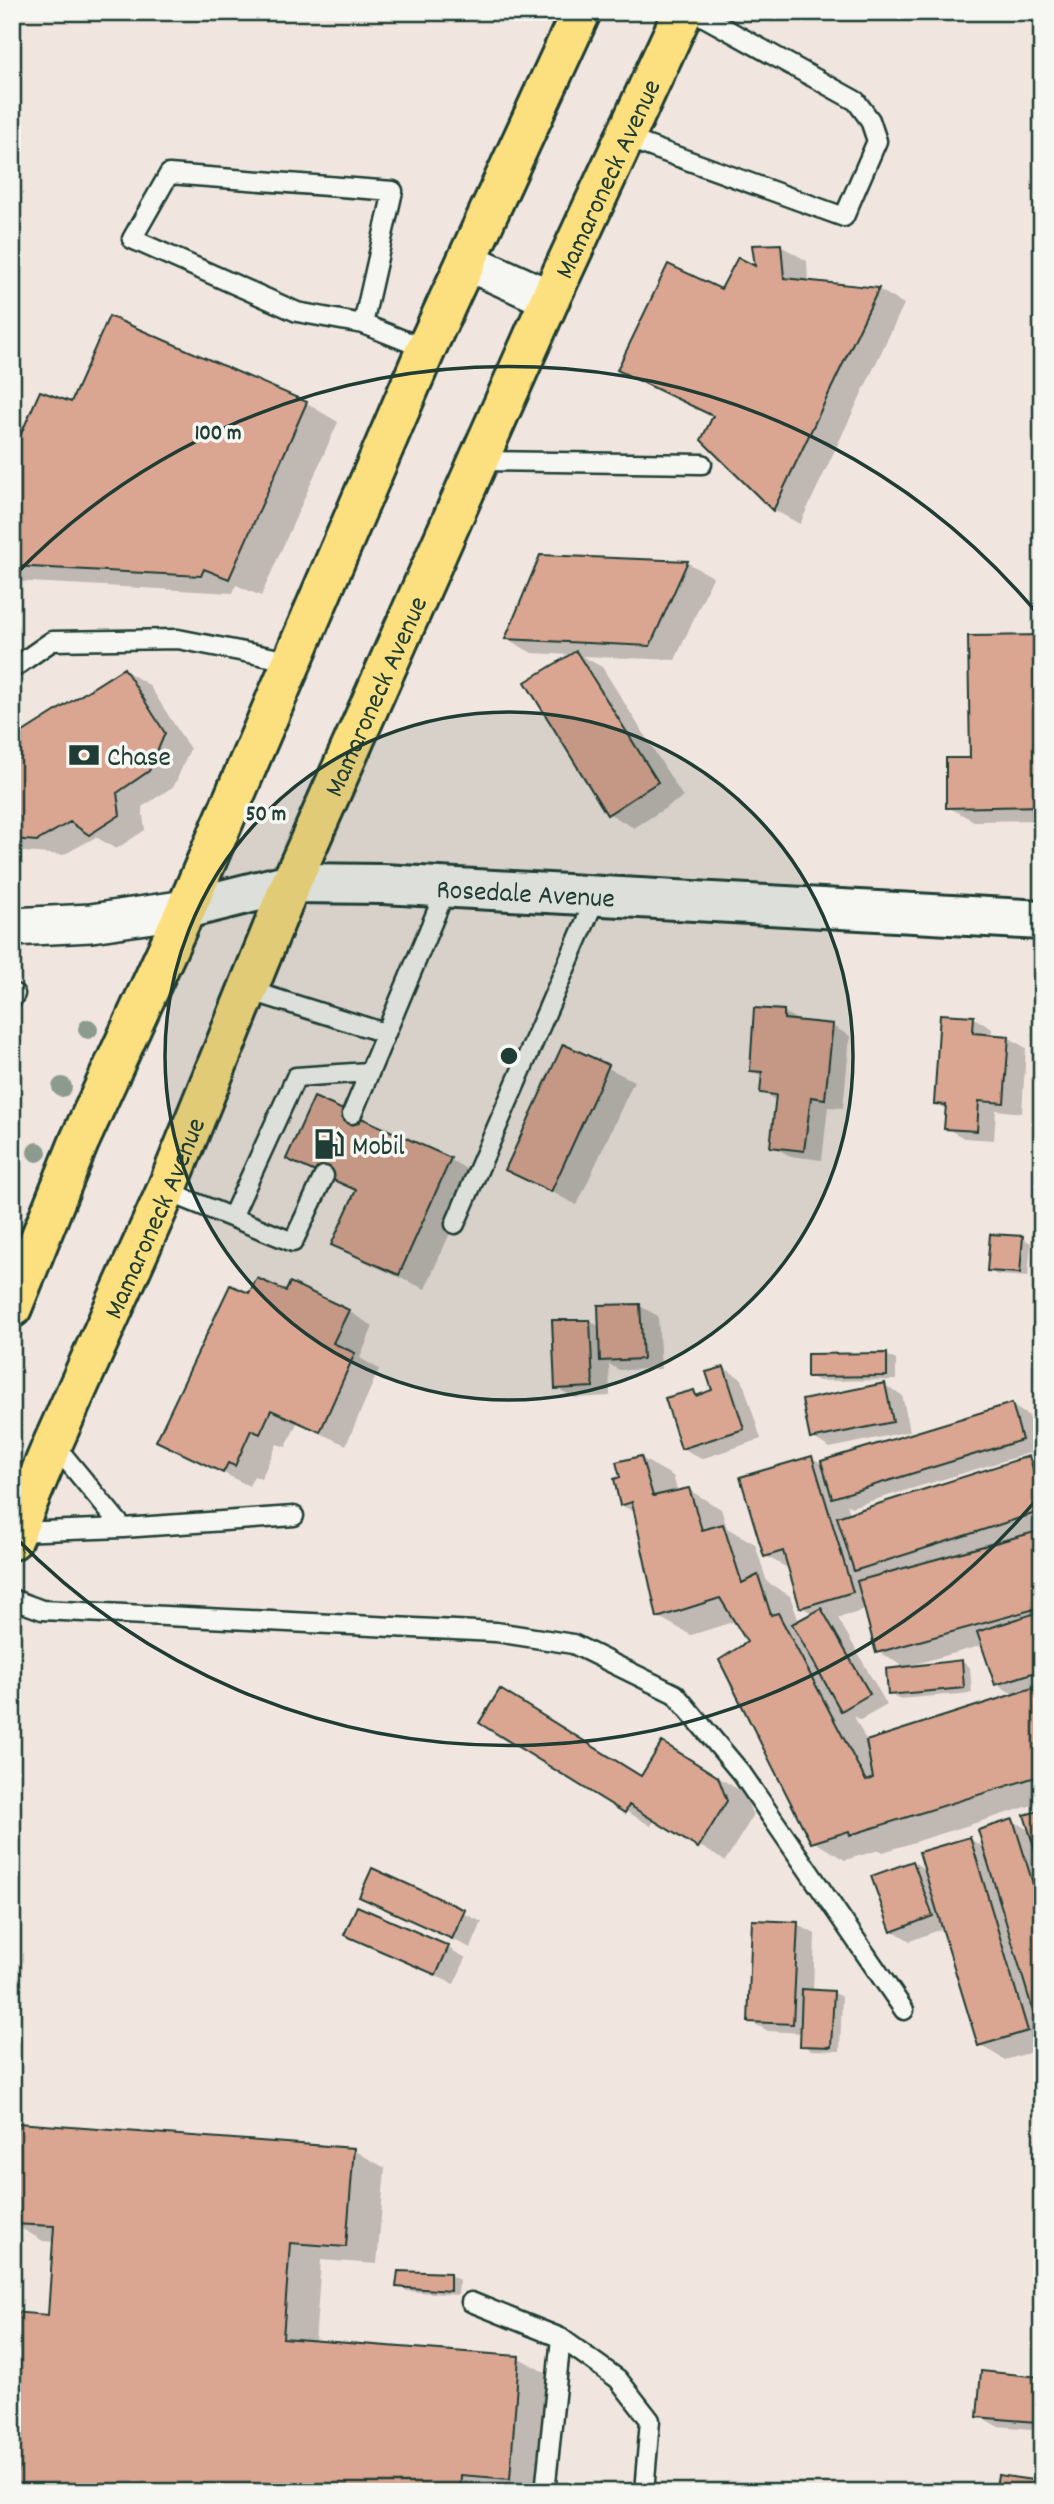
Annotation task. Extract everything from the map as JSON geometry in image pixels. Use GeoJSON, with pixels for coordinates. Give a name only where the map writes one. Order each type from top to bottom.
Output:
{"type":"FeatureCollection","features":[{"type":"Feature","properties":{"kind":"main road"},"geometry":{"type":"LineString","coordinates":[[12,1308],[79,1142],[186,909],[290,661],[426,349],[581,12]]}},
{"type":"Feature","properties":{"kind":"main road","name":"Mamaroneck Avenue"},"geometry":{"type":"LineString","coordinates":[[14,1534],[166,1191],[291,884],[550,299],[683,12]]}},
{"type":"Feature","properties":{"kind":"street"},"geometry":{"type":"LineString","coordinates":[[466,261],[550,299]]}},
{"type":"Feature","properties":{"kind":"street","name":"Rosedale Avenue"},"geometry":{"type":"LineString","coordinates":[[12,927],[91,923],[186,909],[291,884],[447,887],[1042,920]]}},
{"type":"Feature","properties":{"kind":"lane"},"geometry":{"type":"LineString","coordinates":[[626,138],[844,217],[877,141],[870,120],[856,101],[695,12]]}},
{"type":"Feature","properties":{"kind":"lane"},"geometry":{"type":"LineString","coordinates":[[363,324],[393,191],[169,174],[132,239],[297,312],[363,324],[426,349]]}},
{"type":"Feature","properties":{"kind":"lane"},"geometry":{"type":"LineString","coordinates":[[478,461],[702,464]]}},
{"type":"Feature","properties":{"kind":"lane"},"geometry":{"type":"LineString","coordinates":[[12,669],[52,641],[178,639],[290,661]]}},
{"type":"Feature","properties":{"kind":"lane"},"geometry":{"type":"LineString","coordinates":[[352,1114],[447,887]]}},
{"type":"Feature","properties":{"kind":"lane"},"geometry":{"type":"LineString","coordinates":[[455,1224],[597,895]]}},
{"type":"Feature","properties":{"kind":"lane"},"geometry":{"type":"LineString","coordinates":[[248,990],[385,1033]]}},
{"type":"Feature","properties":{"kind":"lane"},"geometry":{"type":"LineString","coordinates":[[232,1217],[296,1077],[368,1072]]}},
{"type":"Feature","properties":{"kind":"lane"},"geometry":{"type":"LineString","coordinates":[[166,1191],[293,1242],[324,1176]]}},
{"type":"Feature","properties":{"kind":"lane"},"geometry":{"type":"LineString","coordinates":[[53,1443],[122,1528]]}},
{"type":"Feature","properties":{"kind":"lane"},"geometry":{"type":"LineString","coordinates":[[14,1534],[294,1516]]}},
{"type":"Feature","properties":{"kind":"lane"},"geometry":{"type":"LineString","coordinates":[[12,1599],[42,1610],[496,1632],[573,1644],[675,1694],[742,1774],[904,2010]]}},
{"type":"Feature","properties":{"kind":"lane"},"geometry":{"type":"LineString","coordinates":[[471,2302],[561,2338],[618,2379],[650,2420],[644,2492]]}},
{"type":"Feature","properties":{"kind":"lane"},"geometry":{"type":"LineString","coordinates":[[545,2492],[561,2338]]}},
{"type":"Feature","properties":{"kind":"building"},"geometry":{"type":"Polygon","coordinates":[[[781,244],[784,278],[879,288],[773,511],[701,440],[713,416],[617,370],[668,264],[721,289],[738,257],[755,266],[752,245],[781,244]]]}},
{"type":"Feature","properties":{"kind":"building"},"geometry":{"type":"Polygon","coordinates":[[[109,316],[307,402],[229,579],[204,569],[201,576],[12,566],[12,454],[40,391],[71,402],[109,316]]]}},
{"type":"Feature","properties":{"kind":"building"},"geometry":{"type":"Polygon","coordinates":[[[540,555],[688,561],[650,646],[505,639],[540,555]]]}},
{"type":"Feature","properties":{"kind":"building"},"geometry":{"type":"Polygon","coordinates":[[[1042,635],[1042,806],[946,808],[946,758],[970,758],[968,636],[1042,635]]]}},
{"type":"Feature","properties":{"kind":"building"},"geometry":{"type":"Polygon","coordinates":[[[576,651],[658,782],[607,815],[525,682],[576,651]]]}},
{"type":"Feature","properties":{"kind":"building","name":"Chase"},"geometry":{"type":"Polygon","coordinates":[[[124,668],[165,733],[149,771],[117,793],[120,815],[89,835],[70,822],[37,841],[12,839],[12,739],[124,668]]]}},
{"type":"Feature","properties":{"kind":"building"},"geometry":{"type":"Polygon","coordinates":[[[754,1008],[784,1010],[784,1019],[833,1024],[825,1099],[811,1097],[804,1151],[770,1147],[776,1095],[760,1093],[762,1072],[750,1071],[754,1008]]]}},
{"type":"Feature","properties":{"kind":"building"},"geometry":{"type":"Polygon","coordinates":[[[940,1014],[974,1016],[973,1033],[1009,1036],[1004,1103],[979,1101],[977,1131],[944,1129],[946,1105],[934,1104],[940,1014]]]}},
{"type":"Feature","properties":{"kind":"building"},"geometry":{"type":"Polygon","coordinates":[[[563,1044],[609,1065],[551,1192],[505,1170],[563,1044]]]}},
{"type":"Feature","properties":{"kind":"building"},"geometry":{"type":"Polygon","coordinates":[[[314,1097],[451,1158],[399,1275],[331,1245],[356,1190],[286,1159],[314,1097]]]}},
{"type":"Feature","properties":{"kind":"building"},"geometry":{"type":"Polygon","coordinates":[[[990,1234],[1023,1236],[1020,1273],[987,1271],[990,1234]]]}},
{"type":"Feature","properties":{"kind":"building"},"geometry":{"type":"Polygon","coordinates":[[[257,1278],[286,1291],[290,1282],[349,1310],[333,1343],[355,1353],[320,1432],[271,1410],[260,1434],[251,1430],[235,1466],[228,1463],[223,1473],[156,1441],[230,1285],[249,1293],[257,1278]]]}},
{"type":"Feature","properties":{"kind":"building"},"geometry":{"type":"Polygon","coordinates":[[[640,1304],[643,1359],[600,1361],[598,1305],[640,1304]]]}},
{"type":"Feature","properties":{"kind":"building"},"geometry":{"type":"Polygon","coordinates":[[[552,1320],[590,1320],[593,1387],[555,1389],[552,1320]]]}},
{"type":"Feature","properties":{"kind":"building"},"geometry":{"type":"Polygon","coordinates":[[[887,1353],[887,1376],[807,1377],[807,1354],[887,1353]]]}},
{"type":"Feature","properties":{"kind":"building"},"geometry":{"type":"Polygon","coordinates":[[[724,1367],[744,1429],[681,1449],[665,1398],[694,1390],[696,1396],[712,1390],[706,1372],[724,1367]]]}},
{"type":"Feature","properties":{"kind":"building"},"geometry":{"type":"Polygon","coordinates":[[[885,1383],[893,1422],[810,1439],[802,1400],[885,1383]]]}},
{"type":"Feature","properties":{"kind":"building"},"geometry":{"type":"Polygon","coordinates":[[[1012,1403],[1022,1440],[832,1498],[821,1461],[1012,1403]]]}},
{"type":"Feature","properties":{"kind":"building"},"geometry":{"type":"Polygon","coordinates":[[[641,1456],[653,1496],[689,1488],[702,1530],[723,1524],[742,1583],[758,1575],[771,1615],[778,1613],[866,1781],[873,1778],[866,1741],[1042,1685],[1042,1775],[850,1835],[849,1831],[811,1843],[719,1660],[747,1642],[720,1598],[657,1618],[632,1502],[620,1506],[614,1479],[620,1477],[616,1462],[641,1456]]]}},
{"type":"Feature","properties":{"kind":"building"},"geometry":{"type":"Polygon","coordinates":[[[812,1456],[853,1592],[800,1608],[783,1551],[764,1557],[740,1477],[812,1456]]]}},
{"type":"Feature","properties":{"kind":"building"},"geometry":{"type":"Polygon","coordinates":[[[1029,1456],[1042,1497],[1042,1511],[854,1571],[837,1517],[1029,1456]]]}},
{"type":"Feature","properties":{"kind":"building"},"geometry":{"type":"Polygon","coordinates":[[[1042,1530],[1042,1607],[876,1653],[857,1581],[1042,1530]]]}},
{"type":"Feature","properties":{"kind":"building"},"geometry":{"type":"Polygon","coordinates":[[[821,1608],[870,1694],[841,1711],[792,1624],[821,1608]]]}},
{"type":"Feature","properties":{"kind":"building"},"geometry":{"type":"Polygon","coordinates":[[[1042,1611],[1042,1670],[995,1685],[977,1632],[1042,1611]]]}},
{"type":"Feature","properties":{"kind":"building"},"geometry":{"type":"Polygon","coordinates":[[[962,1660],[964,1688],[888,1695],[886,1669],[962,1660]]]}},
{"type":"Feature","properties":{"kind":"building"},"geometry":{"type":"Polygon","coordinates":[[[500,1689],[641,1776],[662,1742],[718,1777],[727,1801],[698,1848],[629,1805],[625,1813],[479,1723],[500,1689]]]}},
{"type":"Feature","properties":{"kind":"building"},"geometry":{"type":"Polygon","coordinates":[[[1042,1810],[1042,1873],[1024,1815],[1042,1810]]]}},
{"type":"Feature","properties":{"kind":"building"},"geometry":{"type":"Polygon","coordinates":[[[1013,1819],[1042,1913],[1042,2019],[1036,2021],[978,1830],[1013,1819]]]}},
{"type":"Feature","properties":{"kind":"building"},"geometry":{"type":"Polygon","coordinates":[[[970,1837],[1028,2031],[978,2046],[919,1852],[970,1837]]]}},
{"type":"Feature","properties":{"kind":"building"},"geometry":{"type":"Polygon","coordinates":[[[913,1861],[933,1916],[891,1932],[871,1876],[913,1861]]]}},
{"type":"Feature","properties":{"kind":"building"},"geometry":{"type":"Polygon","coordinates":[[[372,1868],[465,1910],[452,1939],[359,1897],[372,1868]]]}},
{"type":"Feature","properties":{"kind":"building"},"geometry":{"type":"Polygon","coordinates":[[[357,1906],[449,1946],[436,1975],[344,1935],[357,1906]]]}},
{"type":"Feature","properties":{"kind":"building"},"geometry":{"type":"Polygon","coordinates":[[[752,1920],[798,1922],[793,2024],[748,2022],[752,1920]]]}},
{"type":"Feature","properties":{"kind":"building"},"geometry":{"type":"Polygon","coordinates":[[[802,1989],[834,1991],[831,2047],[800,2046],[802,1989]]]}},
{"type":"Feature","properties":{"kind":"building"},"geometry":{"type":"Polygon","coordinates":[[[17,2123],[354,2148],[346,2247],[290,2243],[283,2338],[519,2356],[510,2479],[461,2475],[460,2492],[12,2492],[12,2312],[48,2315],[54,2226],[12,2224],[17,2123]]]}},
{"type":"Feature","properties":{"kind":"building"},"geometry":{"type":"Polygon","coordinates":[[[398,2271],[450,2273],[450,2291],[396,2287],[398,2271]]]}},
{"type":"Feature","properties":{"kind":"building"},"geometry":{"type":"Polygon","coordinates":[[[981,2371],[1040,2377],[1036,2422],[977,2417],[981,2371]]]}},
{"type":"Feature","properties":{"kind":"building"},"geometry":{"type":"Polygon","coordinates":[[[1042,2468],[1042,2492],[995,2492],[998,2475],[1040,2481],[1042,2468]]]}},
{"type":"Feature","properties":{"kind":"place","name":"Chase"},"geometry":{"type":"Point","coordinates":[84,755]}},
{"type":"Feature","properties":{"kind":"place","name":"Mobil"},"geometry":{"type":"Point","coordinates":[329,1144]}}]}
